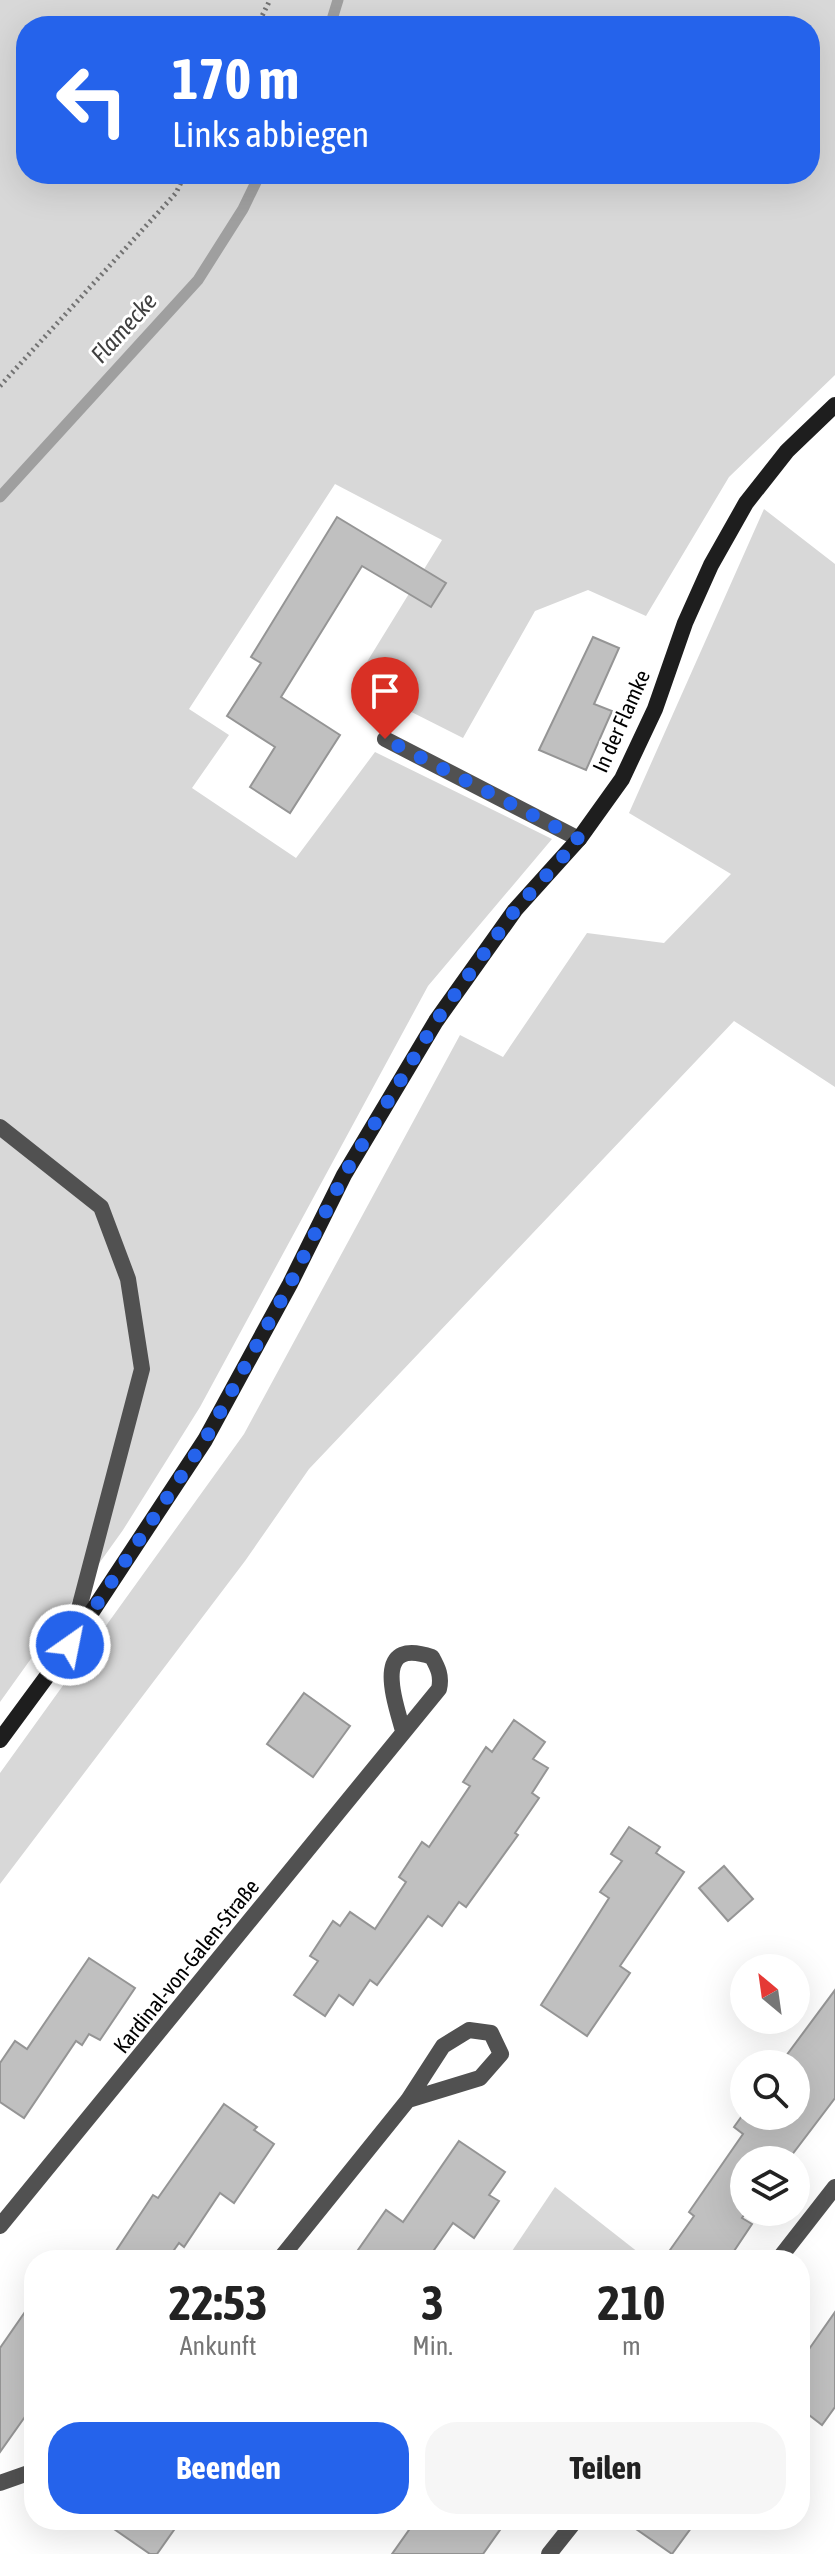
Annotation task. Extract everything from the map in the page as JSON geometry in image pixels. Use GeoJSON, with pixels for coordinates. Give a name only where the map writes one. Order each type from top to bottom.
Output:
{"type":"FeatureCollection","features":[{"type":"Feature","properties":{"kind":"main road","name":"In der Flamke"},"geometry":{"type":"LineString","coordinates":[[0,1740],[70,1645],[205,1440],[290,1284],[344,1175],[436,1021],[515,910],[579,839],[622,779],[655,709],[685,623],[711,565],[746,503],[787,451],[835,405]]}},
{"type":"Feature","properties":{"kind":"street"},"geometry":{"type":"LineString","coordinates":[[385,739],[579,839]]}},
{"type":"Feature","properties":{"kind":"street"},"geometry":{"type":"LineString","coordinates":[[0,1127],[101,1207],[128,1279],[142,1369],[70,1645]]}},
{"type":"Feature","properties":{"kind":"street","name":"Kardinal-von-Galen-Straße"},"geometry":{"type":"LineString","coordinates":[[0,2226],[439,1689],[441,1678],[432,1657],[421,1653],[400,1656],[392,1666],[389,1680],[403,1731]]}},
{"type":"Feature","properties":{"kind":"street"},"geometry":{"type":"LineString","coordinates":[[287,2250],[408,2100],[443,2046],[469,2030],[491,2033],[501,2054],[480,2078],[408,2100]]}},
{"type":"Feature","properties":{"kind":"street"},"geometry":{"type":"LineString","coordinates":[[786,2250],[835,2187]]}},
{"type":"Feature","properties":{"kind":"street"},"geometry":{"type":"LineString","coordinates":[[0,2483],[24,2475]]}},
{"type":"Feature","properties":{"kind":"street"},"geometry":{"type":"LineString","coordinates":[[549,2554],[568,2530]]}},
{"type":"Feature","properties":{"kind":"path"},"geometry":{"type":"LineString","coordinates":[[0,386],[176,193],[180,184]]}},
{"type":"Feature","properties":{"kind":"shaded area"},"geometry":{"type":"Polygon","coordinates":[[[0,0],[835,0],[835,375],[729,477],[646,616],[588,590],[535,611],[463,738],[354,683],[442,540],[335,484],[189,709],[229,735],[192,788],[296,858],[375,752],[552,839],[428,986],[200,1407],[123,1530],[0,1702],[0,0]]]}},
{"type":"Feature","properties":{"kind":"shaded area"},"geometry":{"type":"Polygon","coordinates":[[[764,509],[835,564],[835,1087],[734,1021],[309,1469],[245,1561],[0,1884],[0,1773],[244,1434],[460,1035],[503,1057],[587,933],[664,943],[731,874],[629,813],[764,509]]]}},
{"type":"Feature","properties":{"kind":"shaded area"},"geometry":{"type":"Polygon","coordinates":[[[555,2187],[635,2250],[513,2250],[555,2187]]]}},
{"type":"Feature","properties":{"kind":"building"},"geometry":{"type":"Polygon","coordinates":[[[337,517],[446,583],[431,607],[362,566],[281,697],[340,735],[290,813],[250,787],[275,747],[227,716],[261,663],[251,657],[337,517]]]}},
{"type":"Feature","properties":{"kind":"building"},"geometry":{"type":"Polygon","coordinates":[[[593,637],[619,648],[594,704],[612,711],[586,770],[539,750],[593,637]]]}},
{"type":"Feature","properties":{"kind":"building"},"geometry":{"type":"Polygon","coordinates":[[[304,1693],[350,1726],[313,1777],[267,1744],[304,1693]]]}},
{"type":"Feature","properties":{"kind":"building"},"geometry":{"type":"Polygon","coordinates":[[[514,1720],[545,1742],[533,1759],[548,1768],[532,1793],[539,1798],[515,1833],[518,1835],[466,1907],[459,1902],[442,1926],[428,1916],[377,1985],[370,1980],[353,2005],[339,1995],[325,2016],[294,1995],[318,1961],[310,1956],[333,1921],[340,1926],[350,1912],[375,1929],[406,1882],[399,1877],[422,1842],[429,1847],[470,1786],[463,1782],[486,1747],[492,1752],[514,1720]]]}},
{"type":"Feature","properties":{"kind":"building"},"geometry":{"type":"Polygon","coordinates":[[[629,1827],[660,1847],[656,1853],[684,1872],[620,1966],[630,1973],[587,2036],[541,2005],[609,1898],[600,1892],[622,1861],[611,1854],[629,1827]]]}},
{"type":"Feature","properties":{"kind":"building"},"geometry":{"type":"Polygon","coordinates":[[[724,1866],[753,1899],[728,1921],[699,1888],[724,1866]]]}},
{"type":"Feature","properties":{"kind":"building"},"geometry":{"type":"Polygon","coordinates":[[[89,1958],[135,1988],[100,2040],[89,2034],[82,2045],[76,2041],[24,2118],[0,2102],[0,2063],[15,2041],[27,2049],[89,1958]]]}},
{"type":"Feature","properties":{"kind":"building"},"geometry":{"type":"Polygon","coordinates":[[[835,1990],[835,2098],[799,2146],[735,2146],[743,2134],[738,2130],[810,2130],[810,2050],[790,2050],[802,2034],[810,2034],[810,2024],[835,1990]]]}},
{"type":"Feature","properties":{"kind":"building"},"geometry":{"type":"Polygon","coordinates":[[[224,2104],[257,2127],[254,2130],[274,2144],[234,2203],[220,2193],[184,2247],[179,2243],[174,2250],[117,2250],[153,2195],[158,2198],[224,2104]]]}},
{"type":"Feature","properties":{"kind":"building"},"geometry":{"type":"Polygon","coordinates":[[[459,2141],[505,2172],[489,2195],[499,2201],[474,2238],[453,2223],[434,2250],[358,2250],[386,2210],[403,2222],[459,2141]]]}},
{"type":"Feature","properties":{"kind":"building"},"geometry":{"type":"Polygon","coordinates":[[[730,2153],[730,2226],[751,2226],[735,2250],[670,2250],[694,2216],[689,2212],[730,2153]]]}},
{"type":"Feature","properties":{"kind":"building"},"geometry":{"type":"Polygon","coordinates":[[[835,2312],[835,2407],[822,2425],[810,2416],[810,2348],[835,2312]]]}},
{"type":"Feature","properties":{"kind":"building"},"geometry":{"type":"Polygon","coordinates":[[[24,2313],[24,2418],[0,2452],[0,2348],[24,2313]]]}},
{"type":"Feature","properties":{"kind":"building"},"geometry":{"type":"Polygon","coordinates":[[[115,2530],[174,2530],[157,2554],[150,2554],[115,2530]]]}},
{"type":"Feature","properties":{"kind":"building"},"geometry":{"type":"Polygon","coordinates":[[[409,2530],[500,2530],[483,2554],[392,2554],[409,2530]]]}},
{"type":"Feature","properties":{"kind":"building"},"geometry":{"type":"Polygon","coordinates":[[[637,2530],[690,2530],[672,2554],[637,2530]]]}},
{"type":"Feature","properties":{"kind":"waterway","name":"Flamecke"},"geometry":{"type":"LineString","coordinates":[[333,16],[338,0]]}},
{"type":"Feature","properties":{"kind":"waterway","name":"Flamecke"},"geometry":{"type":"LineString","coordinates":[[0,497],[198,280],[255,184]]}},
{"type":"Feature","properties":{"kind":"route"},"geometry":{"type":"LineString","coordinates":[[70,1645],[205,1440],[290,1284],[344,1175],[436,1021],[515,910],[579,839],[385,739]]}}]}
